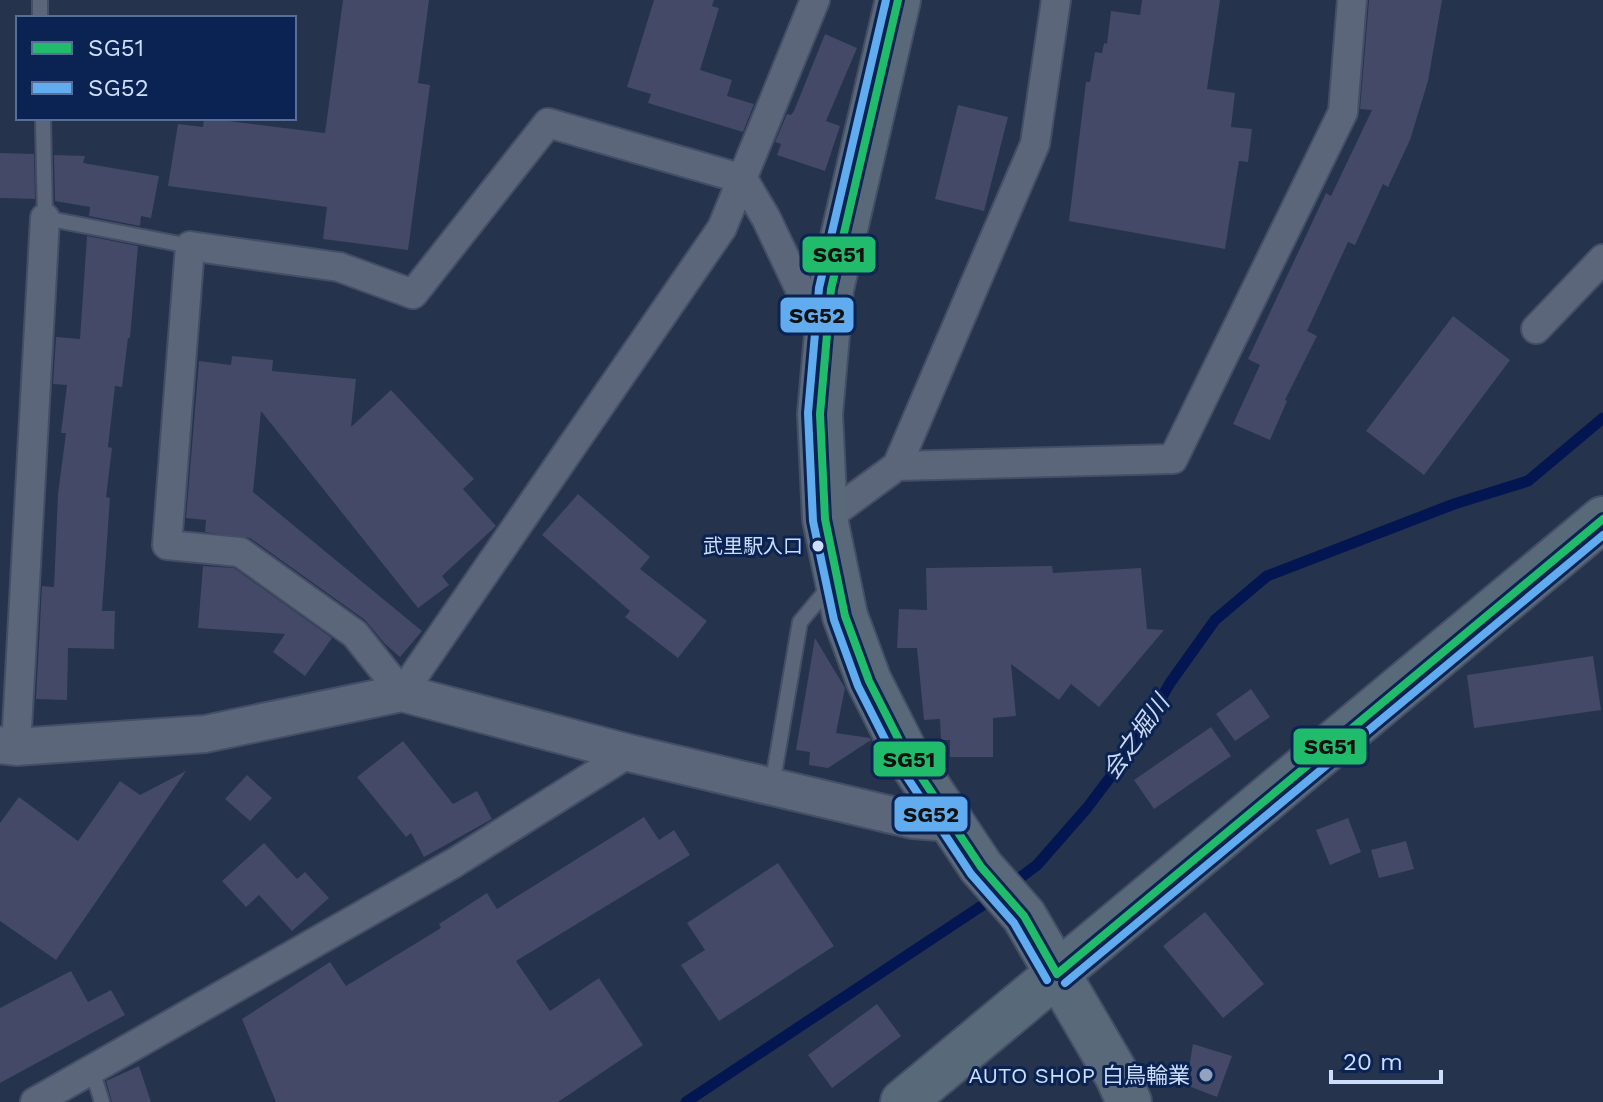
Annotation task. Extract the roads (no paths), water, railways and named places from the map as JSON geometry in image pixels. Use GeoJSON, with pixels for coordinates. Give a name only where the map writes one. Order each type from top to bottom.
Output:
{"type":"FeatureCollection","features":[{"type":"Feature","properties":{"kind":"highway"},"geometry":{"type":"LineString","coordinates":[[903,1102],[1603,519]]}},
{"type":"Feature","properties":{"kind":"main road"},"geometry":{"type":"LineString","coordinates":[[898,0],[831,289],[820,414],[825,519],[845,616],[869,681],[906,754],[981,867],[1016,907],[1118,1077],[1129,1102]]}},
{"type":"Feature","properties":{"kind":"street"},"geometry":{"type":"LineString","coordinates":[[402,693],[722,228],[815,0]]}},
{"type":"Feature","properties":{"kind":"street"},"geometry":{"type":"LineString","coordinates":[[825,519],[897,466],[1035,144],[1056,0]]}},
{"type":"Feature","properties":{"kind":"street"},"geometry":{"type":"LineString","coordinates":[[897,466],[1173,459],[1343,112],[1352,0]]}},
{"type":"Feature","properties":{"kind":"street"},"geometry":{"type":"LineString","coordinates":[[402,693],[355,634],[240,552],[167,545],[190,246],[339,267],[413,294],[548,123],[743,179],[766,218],[826,345]]}},
{"type":"Feature","properties":{"kind":"street"},"geometry":{"type":"LineString","coordinates":[[45,218],[8,746],[205,734],[402,693],[772,787],[913,820],[950,823]]}},
{"type":"Feature","properties":{"kind":"street"},"geometry":{"type":"LineString","coordinates":[[1536,329],[1603,260]]}},
{"type":"Feature","properties":{"kind":"street"},"geometry":{"type":"LineString","coordinates":[[35,1102],[454,863],[629,753]]}},
{"type":"Feature","properties":{"kind":"lane"},"geometry":{"type":"LineString","coordinates":[[43,120],[45,218],[190,246]]}},
{"type":"Feature","properties":{"kind":"lane"},"geometry":{"type":"LineString","coordinates":[[772,787],[800,622],[837,577]]}},
{"type":"Feature","properties":{"kind":"lane"},"geometry":{"type":"LineString","coordinates":[[92,1070],[102,1102]]}},
{"type":"Feature","properties":{"kind":"waterway","name":"会之堀川"},"geometry":{"type":"LineString","coordinates":[[1009,886],[1037,865],[1087,808],[1133,747],[1170,683],[1215,620],[1267,576],[1454,504],[1528,481],[1603,418]]}},
{"type":"Feature","properties":{"kind":"waterway","name":"会之堀川"},"geometry":{"type":"LineString","coordinates":[[686,1102],[995,897]]}},
{"type":"Feature","properties":{"kind":"place","name":"武里駅入口"},"geometry":{"type":"Point","coordinates":[818,546]}},
{"type":"Feature","properties":{"kind":"place","name":"AUTO SHOP 白鳥輪業"},"geometry":{"type":"Point","coordinates":[1206,1075]}}]}
